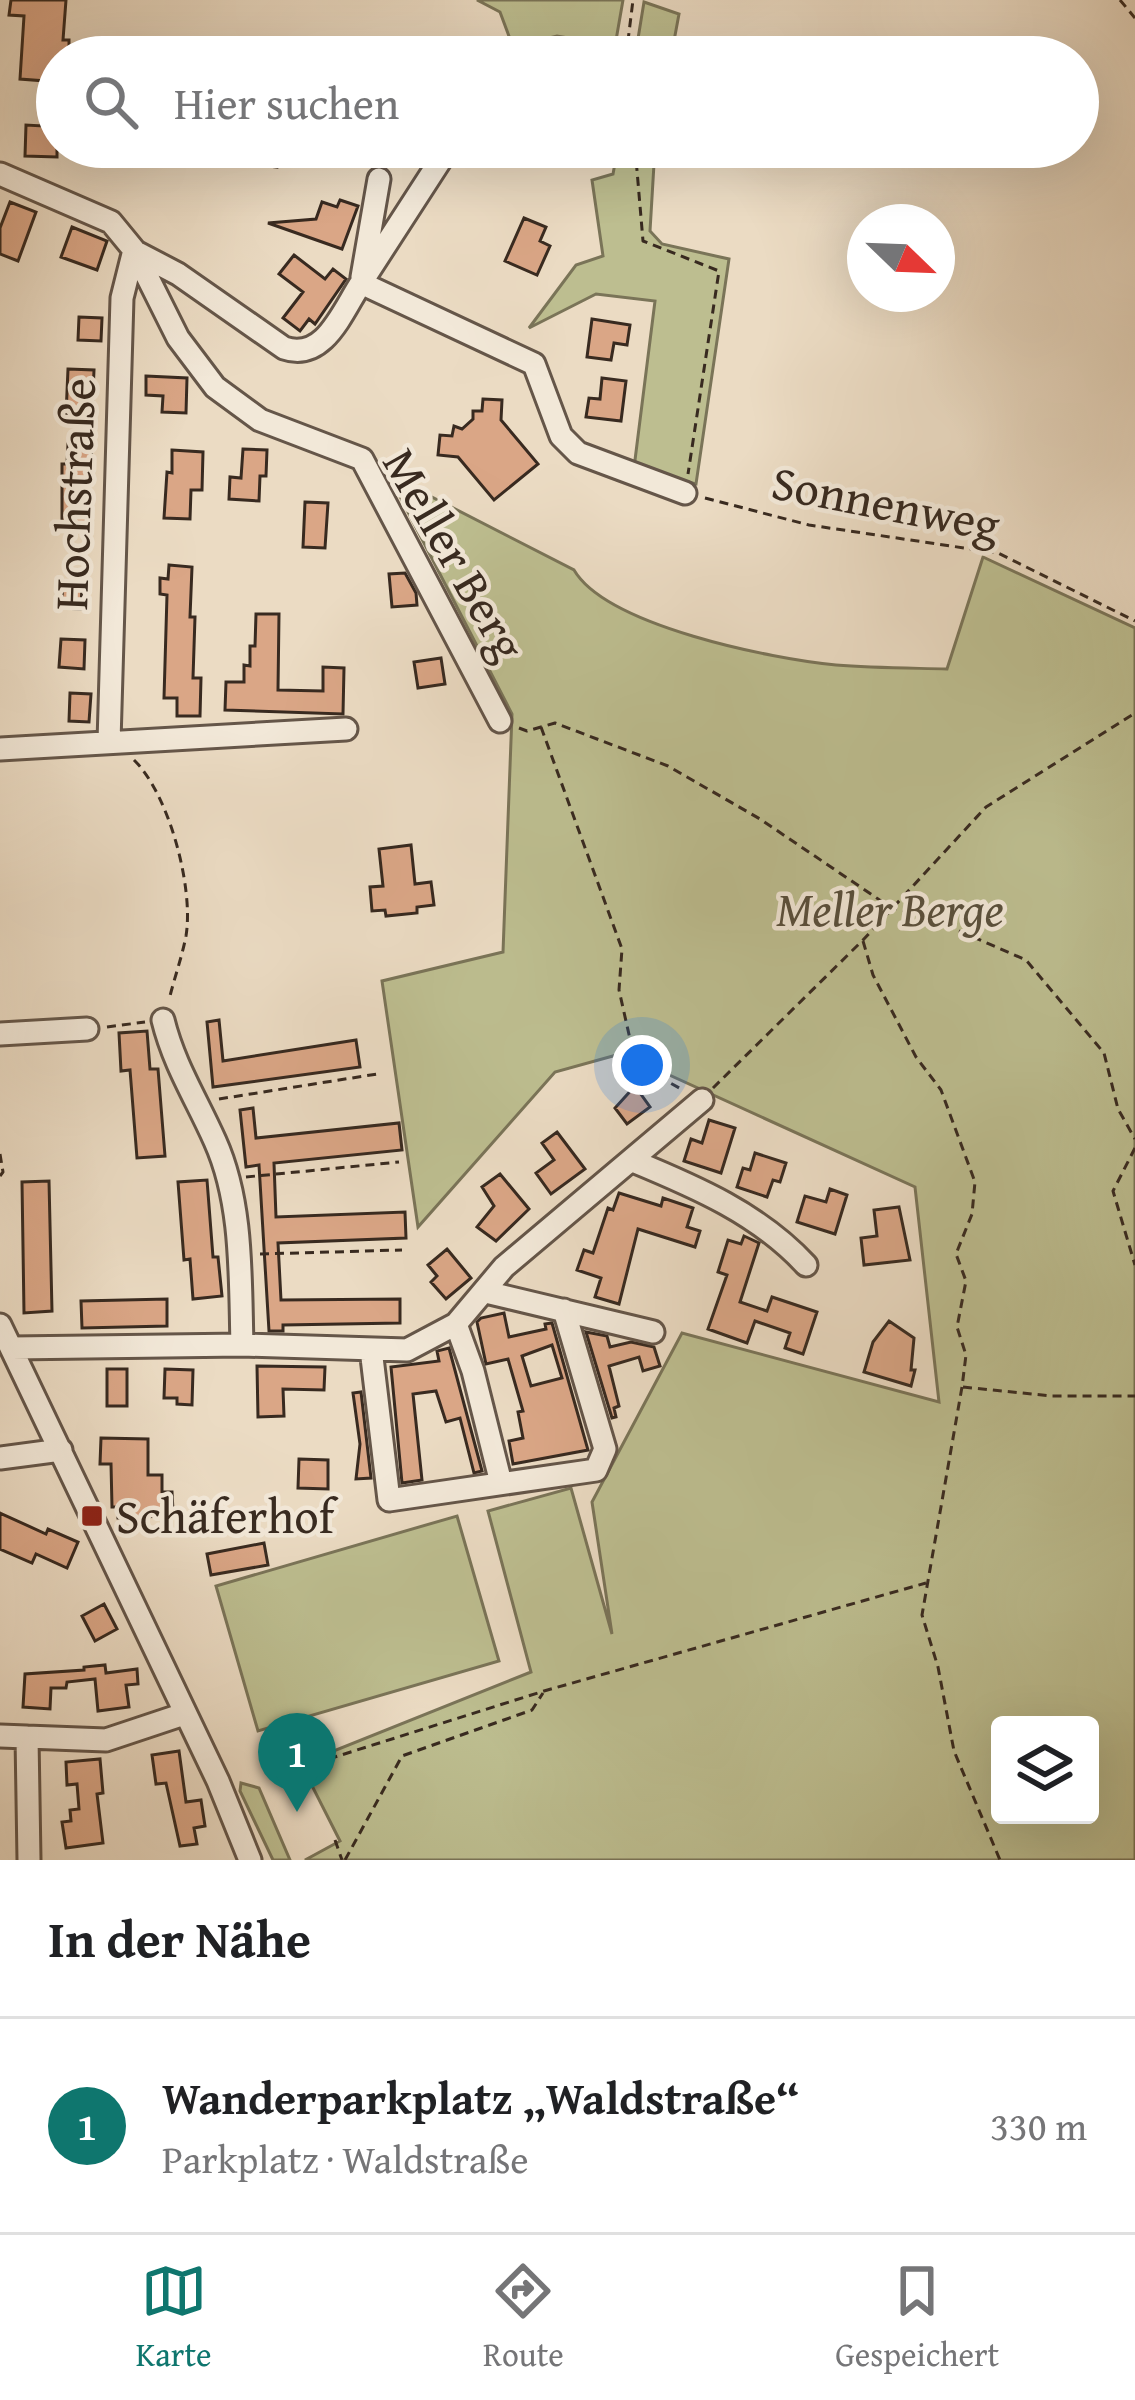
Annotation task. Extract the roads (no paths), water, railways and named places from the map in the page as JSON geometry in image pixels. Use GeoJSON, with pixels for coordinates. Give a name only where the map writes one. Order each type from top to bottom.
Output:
{"type":"FeatureCollection","features":[{"type":"Feature","properties":{"kind":"street"},"geometry":{"type":"LineString","coordinates":[[0,174],[111,221],[134,250],[297,352],[320,344],[435,168]]}},
{"type":"Feature","properties":{"kind":"street"},"geometry":{"type":"LineString","coordinates":[[361,283],[379,179]]}},
{"type":"Feature","properties":{"kind":"street","name":"Meller Berg"},"geometry":{"type":"LineString","coordinates":[[134,250],[178,338],[215,387],[260,420],[362,459],[500,721]]}},
{"type":"Feature","properties":{"kind":"street","name":"Hochstraße"},"geometry":{"type":"LineString","coordinates":[[109,742],[122,298],[134,250]]}},
{"type":"Feature","properties":{"kind":"street"},"geometry":{"type":"LineString","coordinates":[[361,283],[534,364],[561,436],[578,452],[685,493]]}},
{"type":"Feature","properties":{"kind":"street"},"geometry":{"type":"LineString","coordinates":[[0,748],[346,729]]}},
{"type":"Feature","properties":{"kind":"street"},"geometry":{"type":"LineString","coordinates":[[164,1020],[170,1052],[216,1143],[226,1179],[239,1255],[242,1345]]}},
{"type":"Feature","properties":{"kind":"street"},"geometry":{"type":"LineString","coordinates":[[0,1034],[87,1029]]}},
{"type":"Feature","properties":{"kind":"street"},"geometry":{"type":"LineString","coordinates":[[12,1348],[242,1345],[407,1350],[456,1324],[533,1240],[702,1100]]}},
{"type":"Feature","properties":{"kind":"street"},"geometry":{"type":"LineString","coordinates":[[633,1161],[695,1187],[777,1233],[806,1264]]}},
{"type":"Feature","properties":{"kind":"street"},"geometry":{"type":"LineString","coordinates":[[485,1292],[653,1332]]}},
{"type":"Feature","properties":{"kind":"street"},"geometry":{"type":"LineString","coordinates":[[370,1349],[389,1500],[596,1470],[605,1449],[564,1310]]}},
{"type":"Feature","properties":{"kind":"street"},"geometry":{"type":"LineString","coordinates":[[456,1324],[473,1371],[501,1484]]}},
{"type":"Feature","properties":{"kind":"street"},"geometry":{"type":"LineString","coordinates":[[0,1325],[250,1860]]}},
{"type":"Feature","properties":{"kind":"street"},"geometry":{"type":"LineString","coordinates":[[0,1458],[61,1450]]}},
{"type":"Feature","properties":{"kind":"street"},"geometry":{"type":"LineString","coordinates":[[0,1736],[106,1740],[184,1714]]}},
{"type":"Feature","properties":{"kind":"street"},"geometry":{"type":"LineString","coordinates":[[27,1737],[29,1860]]}},
{"type":"Feature","properties":{"kind":"place","name":"Schäferhof"},"geometry":{"type":"Point","coordinates":[92,1516]}},
{"type":"Feature","properties":{"kind":"place","name":"Wanderparkplatz „Waldstraße“"},"geometry":{"type":"Point","coordinates":[297,1812]}},
{"type":"Feature","properties":{"kind":"park label","name":"Meller Berge"},"geometry":{"type":"Point","coordinates":[890,909]}}]}
